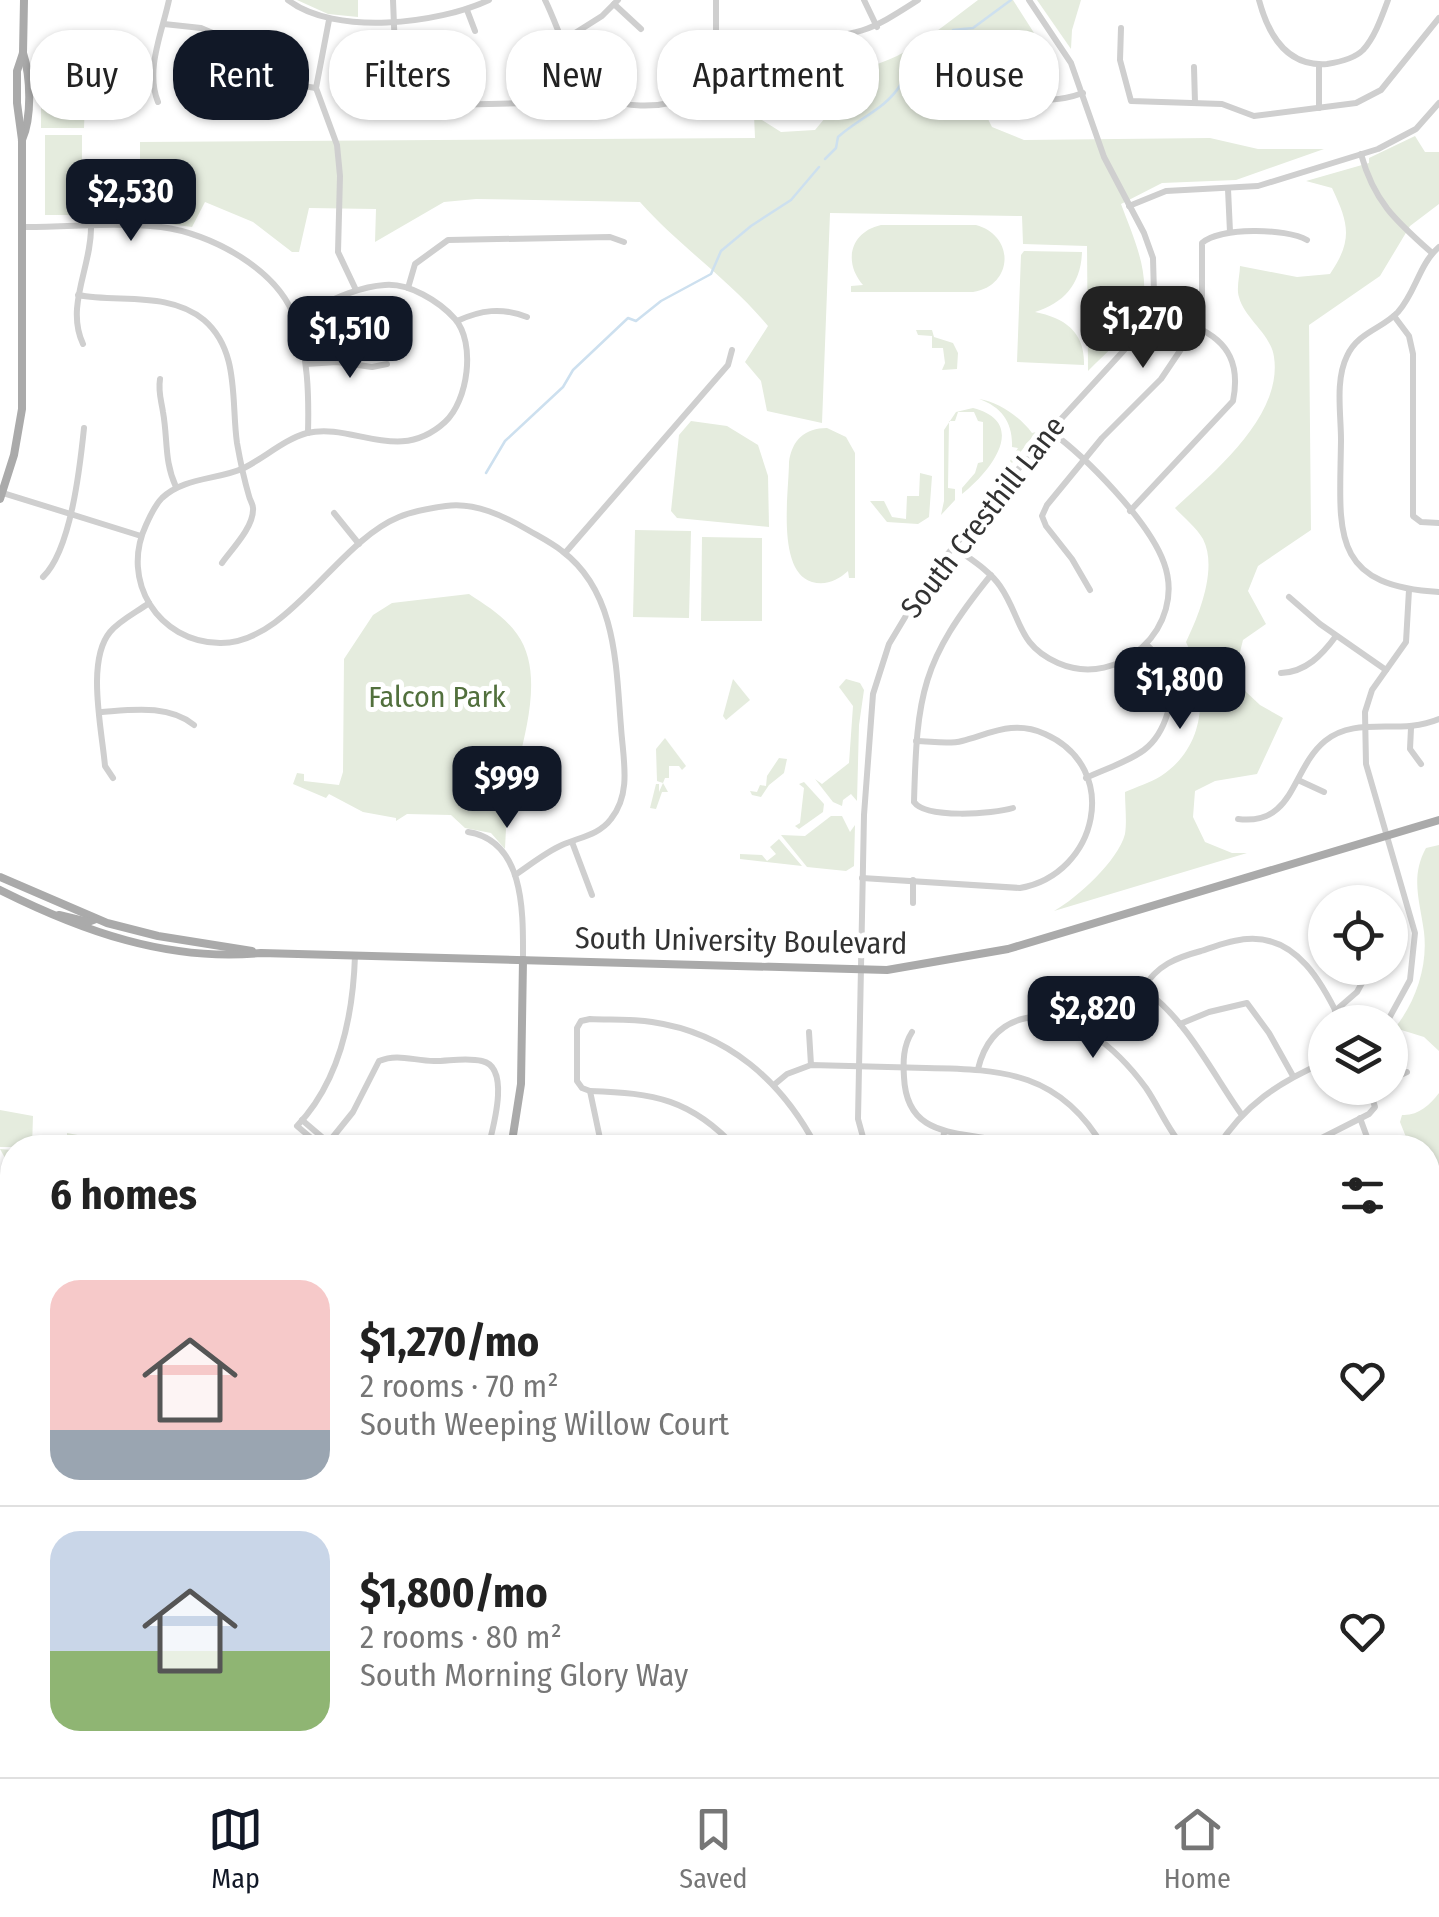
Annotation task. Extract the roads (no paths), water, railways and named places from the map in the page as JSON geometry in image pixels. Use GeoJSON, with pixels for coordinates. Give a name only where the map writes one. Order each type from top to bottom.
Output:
{"type":"FeatureCollection","features":[{"type":"Feature","properties":{"kind":"main road"},"geometry":{"type":"LineString","coordinates":[[1,495],[14,455],[22,409],[22,140],[28,103],[28,68],[23,53],[24,0]]}},
{"type":"Feature","properties":{"kind":"main road","name":"South University Boulevard"},"geometry":{"type":"LineString","coordinates":[[0,890],[103,935],[220,957],[261,953],[860,970],[928,965],[1008,950],[1439,820]]}},
{"type":"Feature","properties":{"kind":"main road","name":"South University Boulevard"},"geometry":{"type":"LineString","coordinates":[[0,877],[96,919],[158,936],[261,953]]}},
{"type":"Feature","properties":{"kind":"main road"},"geometry":{"type":"LineString","coordinates":[[50,914],[88,922],[96,919]]}},
{"type":"Feature","properties":{"kind":"main road"},"geometry":{"type":"LineString","coordinates":[[514,1135],[521,1084],[524,960]]}},
{"type":"Feature","properties":{"kind":"street"},"geometry":{"type":"LineString","coordinates":[[158,102],[152,89],[152,70],[169,0]]}},
{"type":"Feature","properties":{"kind":"street"},"geometry":{"type":"LineString","coordinates":[[288,0],[328,20],[432,19],[490,0]]}},
{"type":"Feature","properties":{"kind":"street"},"geometry":{"type":"LineString","coordinates":[[394,0],[397,100],[405,106],[506,104]]}},
{"type":"Feature","properties":{"kind":"street"},"geometry":{"type":"LineString","coordinates":[[545,0],[559,30]]}},
{"type":"Feature","properties":{"kind":"street"},"geometry":{"type":"LineString","coordinates":[[637,104],[675,103],[706,91],[716,57],[716,0]]}},
{"type":"Feature","properties":{"kind":"street"},"geometry":{"type":"LineString","coordinates":[[864,0],[877,27]]}},
{"type":"Feature","properties":{"kind":"street"},"geometry":{"type":"LineString","coordinates":[[869,30],[918,0]]}},
{"type":"Feature","properties":{"kind":"street","name":"South Cresthill Lane"},"geometry":{"type":"LineString","coordinates":[[862,1135],[858,1119],[862,878],[870,721],[880,670],[900,620],[954,546],[1050,431],[1138,335],[1149,316],[1154,294],[1153,258],[1144,232],[1104,156],[1083,93],[1059,41],[1029,0]]}},
{"type":"Feature","properties":{"kind":"street"},"geometry":{"type":"LineString","coordinates":[[1259,0],[1275,41],[1292,57],[1319,64],[1341,62],[1361,52],[1388,0]]}},
{"type":"Feature","properties":{"kind":"street"},"geometry":{"type":"LineString","coordinates":[[581,30],[616,2],[641,29]]}},
{"type":"Feature","properties":{"kind":"street"},"geometry":{"type":"LineString","coordinates":[[467,10],[475,30]]}},
{"type":"Feature","properties":{"kind":"street"},"geometry":{"type":"LineString","coordinates":[[1121,28],[1120,60],[1131,101],[1222,104],[1254,116],[1356,103],[1381,90],[1439,18]]}},
{"type":"Feature","properties":{"kind":"street"},"geometry":{"type":"LineString","coordinates":[[328,20],[316,88],[337,145],[338,252],[356,290]]}},
{"type":"Feature","properties":{"kind":"street"},"geometry":{"type":"LineString","coordinates":[[164,24],[206,30]]}},
{"type":"Feature","properties":{"kind":"street"},"geometry":{"type":"LineString","coordinates":[[1319,64],[1319,108]]}},
{"type":"Feature","properties":{"kind":"street"},"geometry":{"type":"LineString","coordinates":[[1194,67],[1194,103]]}},
{"type":"Feature","properties":{"kind":"street"},"geometry":{"type":"LineString","coordinates":[[309,87],[316,88]]}},
{"type":"Feature","properties":{"kind":"street"},"geometry":{"type":"LineString","coordinates":[[1059,100],[1083,93]]}},
{"type":"Feature","properties":{"kind":"street"},"geometry":{"type":"LineString","coordinates":[[1129,206],[1166,191],[1258,186],[1361,154],[1407,134],[1439,103]]}},
{"type":"Feature","properties":{"kind":"street"},"geometry":{"type":"LineString","coordinates":[[1361,154],[1368,182],[1384,208],[1432,253]]}},
{"type":"Feature","properties":{"kind":"street"},"geometry":{"type":"LineString","coordinates":[[1228,189],[1230,232]]}},
{"type":"Feature","properties":{"kind":"street"},"geometry":{"type":"LineString","coordinates":[[83,344],[78,333],[78,295],[91,248],[91,226]]}},
{"type":"Feature","properties":{"kind":"street"},"geometry":{"type":"LineString","coordinates":[[22,227],[163,227],[212,241],[254,266],[286,301],[295,317],[306,364],[308,433]]}},
{"type":"Feature","properties":{"kind":"street"},"geometry":{"type":"LineString","coordinates":[[1090,590],[1042,516],[1086,459],[1161,378],[1196,327],[1202,299],[1202,243],[1211,235],[1230,232],[1296,234],[1307,240]]}},
{"type":"Feature","properties":{"kind":"street"},"geometry":{"type":"LineString","coordinates":[[408,288],[415,264],[448,240],[610,237],[624,242]]}},
{"type":"Feature","properties":{"kind":"street"},"geometry":{"type":"LineString","coordinates":[[1439,246],[1405,303],[1394,316],[1362,336],[1349,352],[1342,370],[1340,518],[1348,547],[1363,569],[1388,586],[1439,592]]}},
{"type":"Feature","properties":{"kind":"street"},"geometry":{"type":"LineString","coordinates":[[295,317],[356,290],[387,284],[408,288],[457,321],[468,356],[461,400],[445,423],[421,436],[391,444],[351,434],[308,433],[243,468],[176,487],[160,500],[141,536],[136,564],[139,583],[150,604],[172,629],[193,638],[230,643],[268,629],[359,544],[396,518],[449,505],[490,511],[565,552],[595,590],[614,644],[626,790],[610,820],[596,833],[560,846],[515,875]]}},
{"type":"Feature","properties":{"kind":"street"},"geometry":{"type":"LineString","coordinates":[[78,295],[101,299],[148,298],[203,319],[219,338],[232,371],[237,442],[254,510],[222,563]]}},
{"type":"Feature","properties":{"kind":"street"},"geometry":{"type":"LineString","coordinates":[[457,321],[479,311],[509,310],[527,317]]}},
{"type":"Feature","properties":{"kind":"street"},"geometry":{"type":"LineString","coordinates":[[1394,316],[1408,336],[1413,354],[1413,516],[1421,522],[1439,523]]}},
{"type":"Feature","properties":{"kind":"street"},"geometry":{"type":"LineString","coordinates":[[1130,511],[1233,401],[1238,378],[1231,358],[1214,335],[1196,327]]}},
{"type":"Feature","properties":{"kind":"street"},"geometry":{"type":"LineString","coordinates":[[565,552],[728,364],[732,350]]}},
{"type":"Feature","properties":{"kind":"street"},"geometry":{"type":"LineString","coordinates":[[306,364],[386,364]]}},
{"type":"Feature","properties":{"kind":"street"},"geometry":{"type":"LineString","coordinates":[[160,379],[165,456],[176,487]]}},
{"type":"Feature","properties":{"kind":"street"},"geometry":{"type":"LineString","coordinates":[[43,577],[54,566],[79,482],[84,428]]}},
{"type":"Feature","properties":{"kind":"street"},"geometry":{"type":"LineString","coordinates":[[954,546],[1002,588],[1028,642],[1062,665],[1084,670],[1107,668],[1147,645],[1167,607],[1168,580],[1156,546],[1086,459],[1050,431]]}},
{"type":"Feature","properties":{"kind":"street"},"geometry":{"type":"LineString","coordinates":[[1,495],[141,536]]}},
{"type":"Feature","properties":{"kind":"street"},"geometry":{"type":"LineString","coordinates":[[334,513],[359,544]]}},
{"type":"Feature","properties":{"kind":"street"},"geometry":{"type":"LineString","coordinates":[[991,575],[956,619],[920,702],[914,802],[919,809],[931,812],[998,813],[1013,808]]}},
{"type":"Feature","properties":{"kind":"street"},"geometry":{"type":"LineString","coordinates":[[1396,1005],[1410,980],[1414,933],[1366,764],[1365,727],[1367,702],[1406,642],[1409,590]]}},
{"type":"Feature","properties":{"kind":"street"},"geometry":{"type":"LineString","coordinates":[[1289,597],[1386,670]]}},
{"type":"Feature","properties":{"kind":"street"},"geometry":{"type":"LineString","coordinates":[[112,778],[105,766],[97,661],[112,628],[150,604]]}},
{"type":"Feature","properties":{"kind":"street"},"geometry":{"type":"LineString","coordinates":[[1281,673],[1293,672],[1322,655],[1336,636]]}},
{"type":"Feature","properties":{"kind":"street"},"geometry":{"type":"LineString","coordinates":[[1086,778],[1140,753],[1162,728],[1172,689],[1168,671],[1147,645]]}},
{"type":"Feature","properties":{"kind":"street"},"geometry":{"type":"LineString","coordinates":[[100,712],[160,711],[183,716],[194,725]]}},
{"type":"Feature","properties":{"kind":"street"},"geometry":{"type":"LineString","coordinates":[[1238,819],[1254,821],[1275,811],[1289,799],[1305,763],[1328,738],[1345,729],[1411,728],[1439,719]]}},
{"type":"Feature","properties":{"kind":"street"},"geometry":{"type":"LineString","coordinates":[[862,878],[1020,888],[1052,878],[1069,864],[1087,838],[1092,810],[1086,778],[1060,743],[1028,728],[996,728],[954,742],[916,741]]}},
{"type":"Feature","properties":{"kind":"street"},"geometry":{"type":"LineString","coordinates":[[1411,728],[1410,749],[1422,764]]}},
{"type":"Feature","properties":{"kind":"street"},"geometry":{"type":"LineString","coordinates":[[1298,780],[1324,792]]}},
{"type":"Feature","properties":{"kind":"street"},"geometry":{"type":"LineString","coordinates":[[468,832],[491,840],[515,875],[523,900],[524,960]]}},
{"type":"Feature","properties":{"kind":"street"},"geometry":{"type":"LineString","coordinates":[[572,842],[592,895]]}},
{"type":"Feature","properties":{"kind":"street"},"geometry":{"type":"LineString","coordinates":[[913,880],[913,903]]}},
{"type":"Feature","properties":{"kind":"street"},"geometry":{"type":"LineString","coordinates":[[1143,988],[1158,969],[1176,958],[1242,939],[1263,939],[1304,961],[1332,1005]]}},
{"type":"Feature","properties":{"kind":"street"},"geometry":{"type":"LineString","coordinates":[[313,1135],[299,1123],[340,1054],[352,1010],[355,956]]}},
{"type":"Feature","properties":{"kind":"street"},"geometry":{"type":"LineString","coordinates":[[1061,1018],[1074,1000],[1096,985],[1123,982],[1143,988],[1180,1024],[1242,1115]]}},
{"type":"Feature","properties":{"kind":"street"},"geometry":{"type":"LineString","coordinates":[[1341,1005],[1361,985]]}},
{"type":"Feature","properties":{"kind":"street"},"geometry":{"type":"LineString","coordinates":[[1180,1024],[1247,1003],[1269,1032],[1293,1076]]}},
{"type":"Feature","properties":{"kind":"street"},"geometry":{"type":"LineString","coordinates":[[978,1069],[986,1044],[1006,1026],[1032,1016],[1061,1018],[1082,1028],[1130,1068],[1176,1135]]}},
{"type":"Feature","properties":{"kind":"street"},"geometry":{"type":"LineString","coordinates":[[722,1135],[700,1114],[676,1102],[650,1094],[582,1088],[577,1081],[577,1028],[581,1021],[650,1021],[692,1030],[735,1054],[775,1084],[810,1135]]}},
{"type":"Feature","properties":{"kind":"street"},"geometry":{"type":"LineString","coordinates":[[809,1032],[811,1065]]}},
{"type":"Feature","properties":{"kind":"street"},"geometry":{"type":"LineString","coordinates":[[912,1032],[905,1047],[904,1067],[906,1094],[914,1111],[944,1133],[967,1135]]}},
{"type":"Feature","properties":{"kind":"street"},"geometry":{"type":"LineString","coordinates":[[335,1135],[353,1112],[374,1068],[380,1061],[398,1056],[429,1061],[480,1060],[492,1065],[498,1082],[491,1135]]}},
{"type":"Feature","properties":{"kind":"street"},"geometry":{"type":"LineString","coordinates":[[775,1084],[787,1074],[811,1065],[978,1069],[1018,1075],[1049,1088],[1078,1111],[1095,1135]]}},
{"type":"Feature","properties":{"kind":"street"},"geometry":{"type":"LineString","coordinates":[[1227,1135],[1273,1087],[1308,1069]]}},
{"type":"Feature","properties":{"kind":"street"},"geometry":{"type":"LineString","coordinates":[[590,1091],[599,1135]]}},
{"type":"Feature","properties":{"kind":"street"},"geometry":{"type":"LineString","coordinates":[[1322,1135],[1360,1118],[1375,1105]]}},
{"type":"Feature","properties":{"kind":"street"},"geometry":{"type":"LineString","coordinates":[[1360,1118],[1367,1135]]}},
{"type":"Feature","properties":{"kind":"waterway"},"geometry":{"type":"LineString","coordinates":[[825,159],[836,148],[838,137],[880,107],[901,84],[916,85],[933,71],[953,30],[973,28],[1011,0]]}},
{"type":"Feature","properties":{"kind":"waterway"},"geometry":{"type":"LineString","coordinates":[[486,473],[505,441],[628,318],[636,321],[661,301],[711,274],[721,251],[791,200],[819,167]]}},
{"type":"Feature","properties":{"kind":"park label","name":"Falcon Park"},"geometry":{"type":"Point","coordinates":[437,697]}}]}
